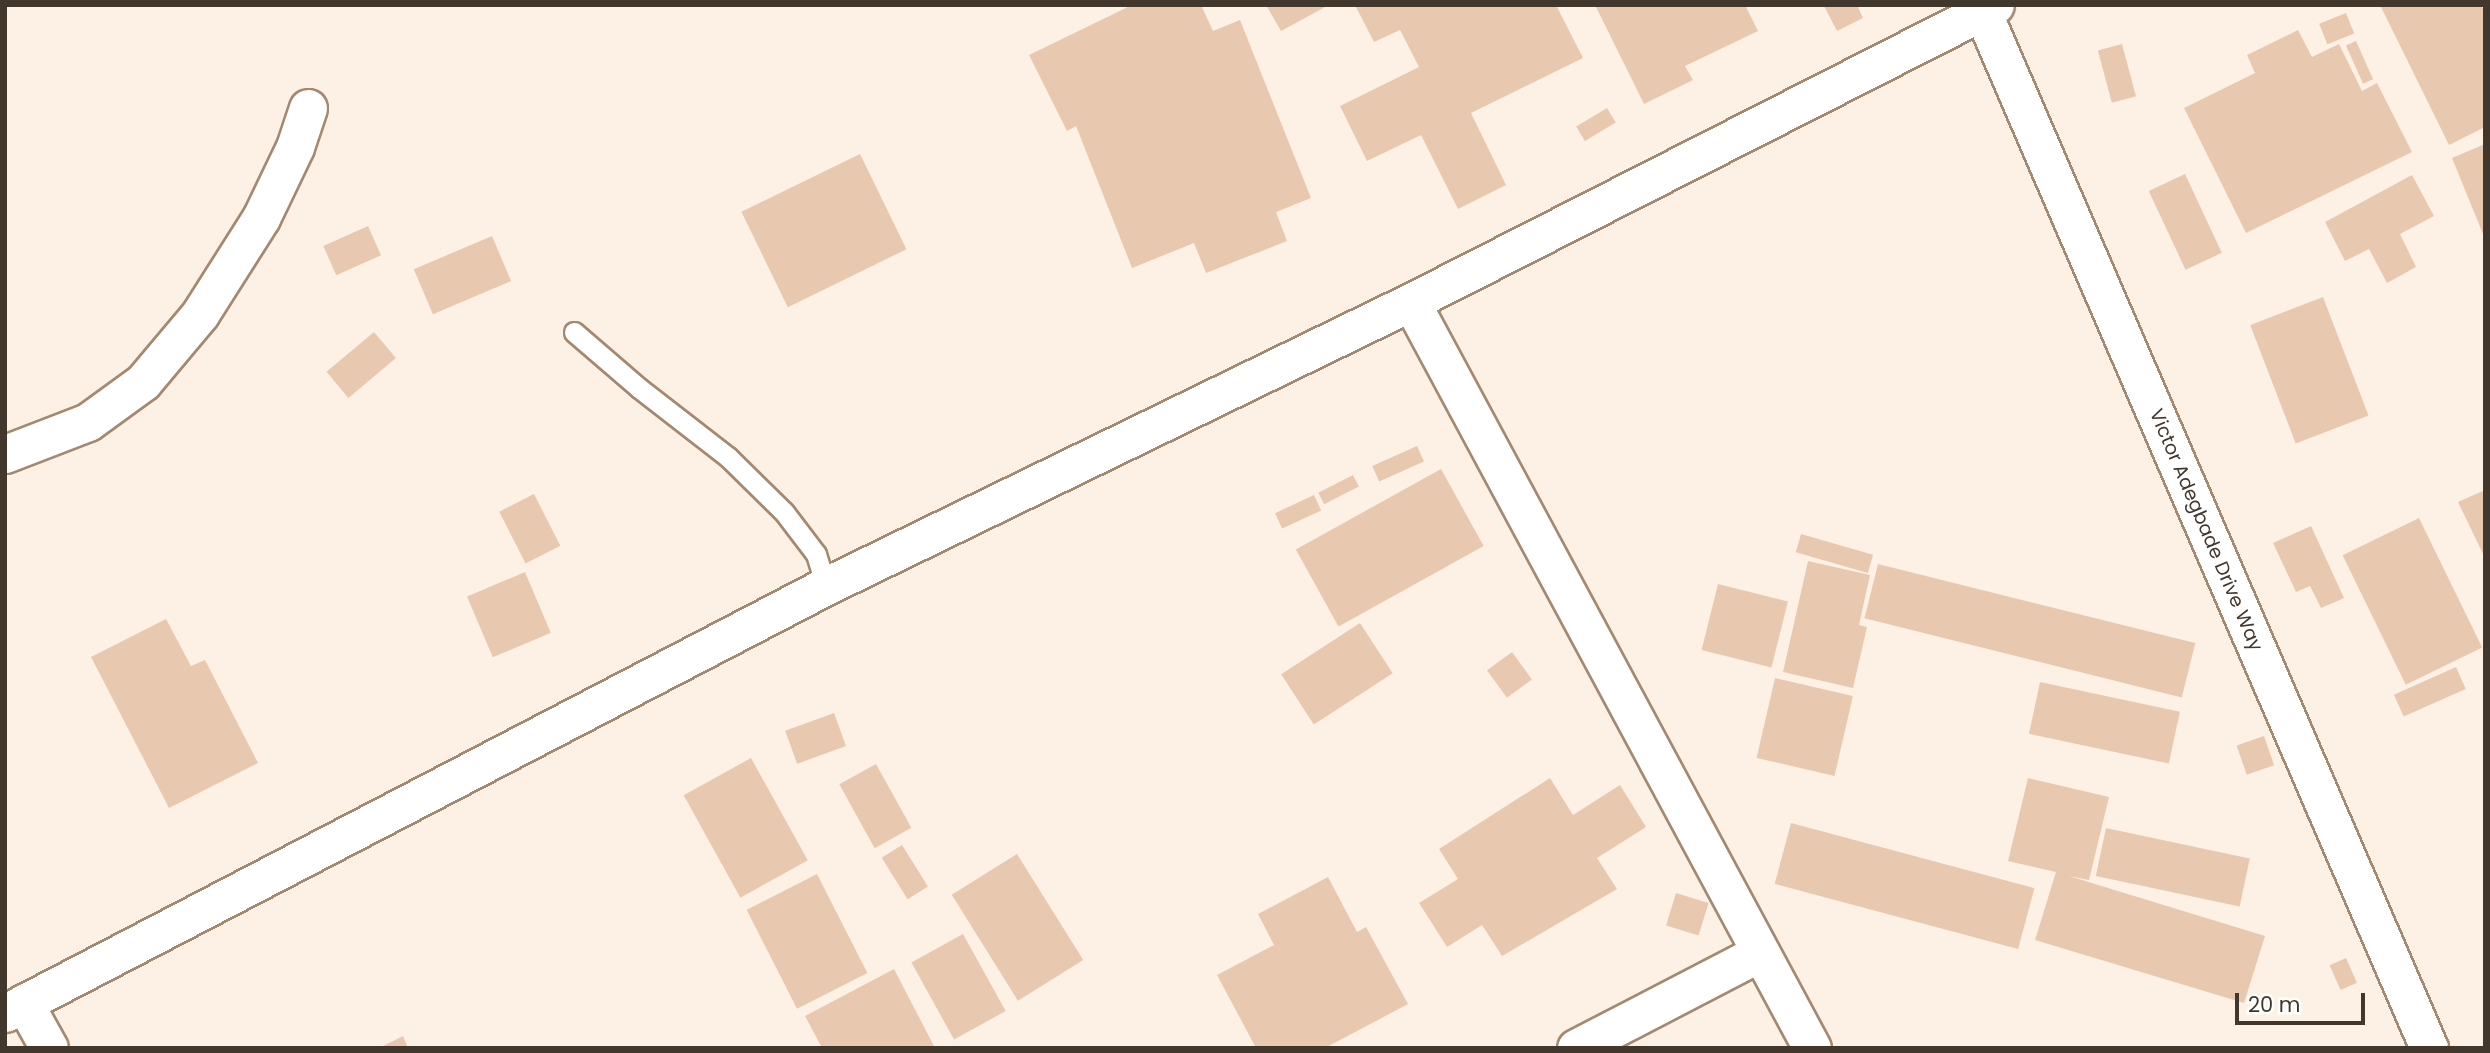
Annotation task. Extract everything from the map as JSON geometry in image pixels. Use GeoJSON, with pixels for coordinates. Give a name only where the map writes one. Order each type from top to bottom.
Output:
{"type":"FeatureCollection","features":[{"type":"Feature","properties":{"kind":"street"},"geometry":{"type":"LineString","coordinates":[[49,1048],[15,1008],[826,586],[1411,302],[1989,8]]}},
{"type":"Feature","properties":{"kind":"street","name":"Victor Adegbade Drive Way"},"geometry":{"type":"LineString","coordinates":[[1989,8],[2429,1048]]}},
{"type":"Feature","properties":{"kind":"street"},"geometry":{"type":"LineString","coordinates":[[5,454],[88,422],[142,382],[200,313],[261,218],[295,147],[307,108]]}},
{"type":"Feature","properties":{"kind":"street"},"geometry":{"type":"LineString","coordinates":[[1411,302],[1812,1048]]}},
{"type":"Feature","properties":{"kind":"street"},"geometry":{"type":"LineString","coordinates":[[1576,1048],[1759,953]]}},
{"type":"Feature","properties":{"kind":"lane"},"geometry":{"type":"LineString","coordinates":[[574,332],[639,388],[729,457],[784,512],[816,554],[826,586]]}},
{"type":"Feature","properties":{"kind":"building"},"geometry":{"type":"Polygon","coordinates":[[[1132,5],[1201,5],[1213,31],[1240,20],[1311,198],[1276,212],[1287,241],[1206,273],[1194,243],[1132,268],[1076,126],[1067,131],[1029,55],[1132,5]]]}},
{"type":"Feature","properties":{"kind":"building"},"geometry":{"type":"Polygon","coordinates":[[[1266,5],[1329,5],[1281,31],[1266,5]]]}},
{"type":"Feature","properties":{"kind":"building"},"geometry":{"type":"Polygon","coordinates":[[[1355,5],[1556,5],[1583,58],[1471,113],[1506,185],[1458,209],[1421,135],[1367,161],[1340,106],[1419,67],[1400,30],[1374,42],[1355,5]]]}},
{"type":"Feature","properties":{"kind":"building"},"geometry":{"type":"Polygon","coordinates":[[[1595,5],[1745,5],[1758,31],[1685,66],[1693,80],[1644,104],[1595,5]]]}},
{"type":"Feature","properties":{"kind":"building"},"geometry":{"type":"Polygon","coordinates":[[[1857,5],[1863,18],[1837,31],[1824,6],[1857,5]]]}},
{"type":"Feature","properties":{"kind":"building"},"geometry":{"type":"Polygon","coordinates":[[[2380,5],[2481,5],[2485,13],[2485,127],[2449,145],[2380,5]]]}},
{"type":"Feature","properties":{"kind":"building"},"geometry":{"type":"Polygon","coordinates":[[[2346,13],[2354,33],[2327,44],[2319,24],[2346,13]]]}},
{"type":"Feature","properties":{"kind":"building"},"geometry":{"type":"Polygon","coordinates":[[[2298,30],[2312,57],[2339,44],[2362,91],[2377,83],[2412,152],[2246,233],[2184,108],[2255,73],[2247,55],[2298,30]]]}},
{"type":"Feature","properties":{"kind":"building"},"geometry":{"type":"Polygon","coordinates":[[[2356,41],[2373,79],[2363,84],[2346,45],[2356,41]]]}},
{"type":"Feature","properties":{"kind":"building"},"geometry":{"type":"Polygon","coordinates":[[[2122,44],[2136,96],[2112,103],[2098,50],[2122,44]]]}},
{"type":"Feature","properties":{"kind":"building"},"geometry":{"type":"Polygon","coordinates":[[[1607,108],[1616,123],[1585,141],[1576,127],[1607,108]]]}},
{"type":"Feature","properties":{"kind":"building"},"geometry":{"type":"Polygon","coordinates":[[[2485,144],[2485,239],[2452,158],[2485,144]]]}},
{"type":"Feature","properties":{"kind":"building"},"geometry":{"type":"Polygon","coordinates":[[[860,154],[906,249],[788,307],[741,212],[860,154]]]}},
{"type":"Feature","properties":{"kind":"building"},"geometry":{"type":"Polygon","coordinates":[[[2185,174],[2222,253],[2186,270],[2149,191],[2185,174]]]}},
{"type":"Feature","properties":{"kind":"building"},"geometry":{"type":"Polygon","coordinates":[[[2412,175],[2434,216],[2400,234],[2416,267],[2387,283],[2369,249],[2345,261],[2325,222],[2412,175]]]}},
{"type":"Feature","properties":{"kind":"building"},"geometry":{"type":"Polygon","coordinates":[[[368,226],[381,255],[336,275],[323,246],[368,226]]]}},
{"type":"Feature","properties":{"kind":"building"},"geometry":{"type":"Polygon","coordinates":[[[492,236],[511,281],[433,314],[414,269],[492,236]]]}},
{"type":"Feature","properties":{"kind":"building"},"geometry":{"type":"Polygon","coordinates":[[[2323,297],[2369,416],[2296,444],[2250,325],[2323,297]]]}},
{"type":"Feature","properties":{"kind":"building"},"geometry":{"type":"Polygon","coordinates":[[[374,332],[396,358],[348,398],[327,372],[374,332]]]}},
{"type":"Feature","properties":{"kind":"building"},"geometry":{"type":"Polygon","coordinates":[[[1417,446],[1424,462],[1379,481],[1372,466],[1417,446]]]}},
{"type":"Feature","properties":{"kind":"building"},"geometry":{"type":"Polygon","coordinates":[[[1441,469],[1484,546],[1338,626],[1296,549],[1441,469]]]}},
{"type":"Feature","properties":{"kind":"building"},"geometry":{"type":"Polygon","coordinates":[[[1353,475],[1359,487],[1324,504],[1318,493],[1353,475]]]}},
{"type":"Feature","properties":{"kind":"building"},"geometry":{"type":"Polygon","coordinates":[[[2485,490],[2485,558],[2458,502],[2485,490]]]}},
{"type":"Feature","properties":{"kind":"building"},"geometry":{"type":"Polygon","coordinates":[[[534,494],[560,546],[526,563],[499,512],[534,494]]]}},
{"type":"Feature","properties":{"kind":"building"},"geometry":{"type":"Polygon","coordinates":[[[1314,495],[1321,510],[1282,529],[1275,513],[1314,495]]]}},
{"type":"Feature","properties":{"kind":"building"},"geometry":{"type":"Polygon","coordinates":[[[2419,518],[2482,647],[2406,685],[2343,555],[2419,518]]]}},
{"type":"Feature","properties":{"kind":"building"},"geometry":{"type":"Polygon","coordinates":[[[2311,526],[2344,598],[2321,608],[2310,586],[2296,592],[2273,543],[2311,526]]]}},
{"type":"Feature","properties":{"kind":"building"},"geometry":{"type":"Polygon","coordinates":[[[1801,534],[1873,555],[1868,573],[1796,552],[1801,534]]]}},
{"type":"Feature","properties":{"kind":"building"},"geometry":{"type":"Polygon","coordinates":[[[1808,561],[1870,575],[1859,625],[1867,627],[1853,688],[1783,672],[1808,561]]]}},
{"type":"Feature","properties":{"kind":"building"},"geometry":{"type":"Polygon","coordinates":[[[1878,564],[2195,643],[2182,697],[1864,618],[1878,564]]]}},
{"type":"Feature","properties":{"kind":"building"},"geometry":{"type":"Polygon","coordinates":[[[525,572],[551,633],[493,657],[467,597],[525,572]]]}},
{"type":"Feature","properties":{"kind":"building"},"geometry":{"type":"Polygon","coordinates":[[[1718,584],[1788,601],[1771,667],[1702,650],[1718,584]]]}},
{"type":"Feature","properties":{"kind":"building"},"geometry":{"type":"Polygon","coordinates":[[[166,619],[191,666],[205,660],[258,763],[169,808],[91,657],[166,619]]]}},
{"type":"Feature","properties":{"kind":"building"},"geometry":{"type":"Polygon","coordinates":[[[1360,623],[1393,673],[1314,725],[1281,674],[1360,623]]]}},
{"type":"Feature","properties":{"kind":"building"},"geometry":{"type":"Polygon","coordinates":[[[1512,652],[1532,680],[1507,698],[1487,670],[1512,652]]]}},
{"type":"Feature","properties":{"kind":"building"},"geometry":{"type":"Polygon","coordinates":[[[2456,667],[2466,689],[2404,717],[2394,695],[2456,667]]]}},
{"type":"Feature","properties":{"kind":"building"},"geometry":{"type":"Polygon","coordinates":[[[1775,678],[1853,696],[1835,776],[1757,758],[1775,678]]]}},
{"type":"Feature","properties":{"kind":"building"},"geometry":{"type":"Polygon","coordinates":[[[2040,682],[2180,712],[2169,764],[2029,734],[2040,682]]]}},
{"type":"Feature","properties":{"kind":"building"},"geometry":{"type":"Polygon","coordinates":[[[834,713],[846,746],[797,764],[785,731],[834,713]]]}},
{"type":"Feature","properties":{"kind":"building"},"geometry":{"type":"Polygon","coordinates":[[[2264,736],[2274,765],[2247,775],[2237,745],[2264,736]]]}},
{"type":"Feature","properties":{"kind":"building"},"geometry":{"type":"Polygon","coordinates":[[[751,758],[808,860],[740,898],[684,795],[751,758]]]}},
{"type":"Feature","properties":{"kind":"building"},"geometry":{"type":"Polygon","coordinates":[[[876,764],[911,828],[875,848],[839,784],[876,764]]]}},
{"type":"Feature","properties":{"kind":"building"},"geometry":{"type":"Polygon","coordinates":[[[1550,778],[1573,815],[1620,785],[1646,827],[1597,858],[1617,889],[1502,956],[1482,925],[1447,947],[1419,903],[1458,879],[1439,849],[1550,778]]]}},
{"type":"Feature","properties":{"kind":"building"},"geometry":{"type":"Polygon","coordinates":[[[2028,778],[2109,797],[2089,880],[2069,876],[2265,936],[2244,1003],[2035,940],[2056,872],[2008,861],[2028,778]]]}},
{"type":"Feature","properties":{"kind":"building"},"geometry":{"type":"Polygon","coordinates":[[[1791,823],[2034,888],[2018,949],[1775,884],[1791,823]]]}},
{"type":"Feature","properties":{"kind":"building"},"geometry":{"type":"Polygon","coordinates":[[[2106,828],[2250,859],[2240,906],[2096,876],[2106,828]]]}},
{"type":"Feature","properties":{"kind":"building"},"geometry":{"type":"Polygon","coordinates":[[[902,845],[928,887],[908,899],[882,858],[902,845]]]}},
{"type":"Feature","properties":{"kind":"building"},"geometry":{"type":"Polygon","coordinates":[[[1017,854],[1083,960],[1018,1001],[952,895],[1017,854]]]}},
{"type":"Feature","properties":{"kind":"building"},"geometry":{"type":"Polygon","coordinates":[[[817,874],[867,973],[797,1009],[747,910],[817,874]]]}},
{"type":"Feature","properties":{"kind":"building"},"geometry":{"type":"Polygon","coordinates":[[[1328,877],[1357,932],[1366,927],[1408,1004],[1325,1048],[1256,1048],[1217,975],[1274,945],[1258,914],[1328,877]]]}},
{"type":"Feature","properties":{"kind":"building"},"geometry":{"type":"Polygon","coordinates":[[[1676,893],[1709,903],[1699,935],[1666,926],[1676,893]]]}},
{"type":"Feature","properties":{"kind":"building"},"geometry":{"type":"Polygon","coordinates":[[[963,934],[1006,1011],[954,1040],[911,963],[963,934]]]}},
{"type":"Feature","properties":{"kind":"building"},"geometry":{"type":"Polygon","coordinates":[[[2346,958],[2357,983],[2341,990],[2330,965],[2346,958]]]}},
{"type":"Feature","properties":{"kind":"building"},"geometry":{"type":"Polygon","coordinates":[[[894,969],[935,1048],[822,1048],[805,1016],[894,969]]]}},
{"type":"Feature","properties":{"kind":"building"},"geometry":{"type":"Polygon","coordinates":[[[403,1036],[408,1048],[379,1048],[403,1036]]]}}]}
